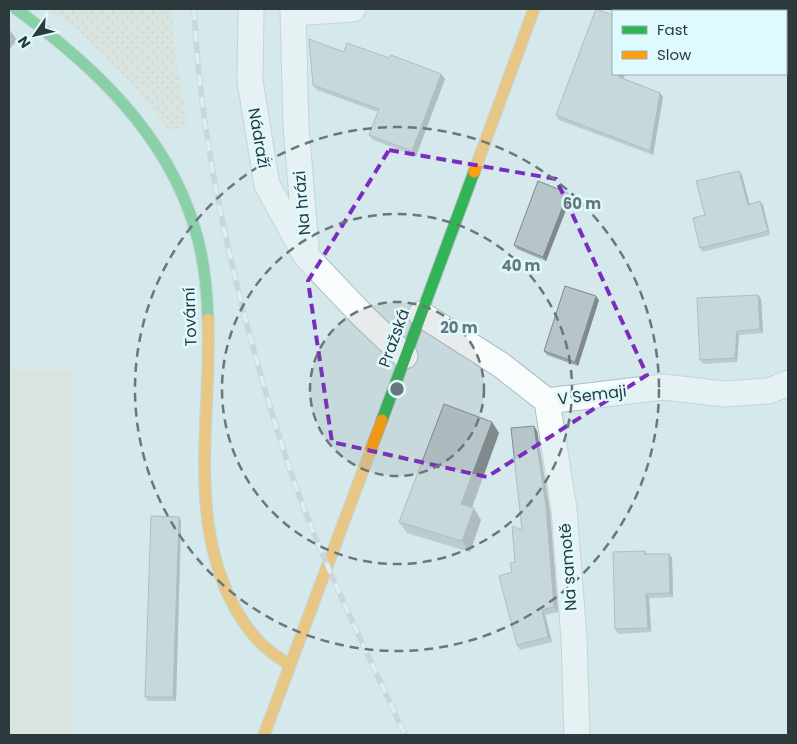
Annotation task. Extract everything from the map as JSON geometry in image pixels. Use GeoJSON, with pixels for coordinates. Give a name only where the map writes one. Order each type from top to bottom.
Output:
{"type":"FeatureCollection","features":[{"type":"Feature","properties":{"kind":"street","name":"Tovární"},"geometry":{"type":"LineString","coordinates":[[16,9],[77,56],[108,86],[155,144],[173,172],[186,199],[196,229],[205,280],[208,344],[205,492],[207,521],[212,548],[225,588],[240,619],[269,652],[290,665]]}},
{"type":"Feature","properties":{"kind":"street","name":"Nádraží"},"geometry":{"type":"LineString","coordinates":[[251,9],[250,81],[267,185],[306,256]]}},
{"type":"Feature","properties":{"kind":"street"},"geometry":{"type":"LineString","coordinates":[[293,11],[353,9]]}},
{"type":"Feature","properties":{"kind":"street","name":"Pražská"},"geometry":{"type":"LineString","coordinates":[[264,735],[534,9]]}},
{"type":"Feature","properties":{"kind":"street","name":"Na hrázi"},"geometry":{"type":"LineString","coordinates":[[293,11],[296,126],[306,256],[362,316],[405,356]]}},
{"type":"Feature","properties":{"kind":"street","name":"V Semaji"},"geometry":{"type":"LineString","coordinates":[[421,314],[500,365],[547,401],[663,387],[725,394],[769,391],[788,383]]}},
{"type":"Feature","properties":{"kind":"street","name":"Na samotě"},"geometry":{"type":"LineString","coordinates":[[547,401],[564,509],[574,638],[577,735]]}},
{"type":"Feature","properties":{"kind":"highlighted area"},"geometry":{"type":"Polygon","coordinates":[[[389,150],[556,179],[647,375],[487,477],[332,442],[308,281],[389,150]]]}},
{"type":"Feature","properties":{"kind":"shaded area"},"geometry":{"type":"Polygon","coordinates":[[[48,9],[172,9],[174,46],[188,126],[170,132],[131,83],[77,29],[48,9]]]}},
{"type":"Feature","properties":{"kind":"shaded area"},"geometry":{"type":"Polygon","coordinates":[[[9,370],[72,370],[71,735],[9,735],[9,370]]]}},
{"type":"Feature","properties":{"kind":"building"},"geometry":{"type":"Polygon","coordinates":[[[596,9],[612,15],[612,75],[620,75],[619,77],[660,93],[650,151],[556,115],[596,9]]]}},
{"type":"Feature","properties":{"kind":"building"},"geometry":{"type":"Polygon","coordinates":[[[657,9],[684,9],[684,10],[657,9]]]}},
{"type":"Feature","properties":{"kind":"building"},"geometry":{"type":"Polygon","coordinates":[[[309,39],[344,52],[347,43],[389,58],[391,55],[441,74],[412,151],[369,135],[379,109],[313,85],[309,39]]]}},
{"type":"Feature","properties":{"kind":"building"},"geometry":{"type":"Polygon","coordinates":[[[739,171],[748,205],[760,201],[768,231],[700,248],[693,218],[705,215],[696,181],[739,171]]]}},
{"type":"Feature","properties":{"kind":"building"},"geometry":{"type":"Polygon","coordinates":[[[538,181],[568,193],[543,257],[514,245],[538,181]]]}},
{"type":"Feature","properties":{"kind":"building"},"geometry":{"type":"Polygon","coordinates":[[[565,286],[596,296],[575,362],[544,351],[565,286]]]}},
{"type":"Feature","properties":{"kind":"building"},"geometry":{"type":"Polygon","coordinates":[[[758,295],[760,329],[737,331],[735,358],[700,360],[697,298],[758,295]]]}},
{"type":"Feature","properties":{"kind":"building"},"geometry":{"type":"Polygon","coordinates":[[[444,404],[492,422],[461,504],[474,508],[462,541],[399,522],[444,404]]]}},
{"type":"Feature","properties":{"kind":"building"},"geometry":{"type":"Polygon","coordinates":[[[534,426],[546,506],[554,607],[542,610],[548,637],[517,645],[499,576],[512,572],[510,563],[515,562],[512,526],[522,530],[511,428],[534,426]]]}},
{"type":"Feature","properties":{"kind":"building"},"geometry":{"type":"Polygon","coordinates":[[[151,516],[179,517],[173,697],[145,697],[151,516]]]}},
{"type":"Feature","properties":{"kind":"building"},"geometry":{"type":"Polygon","coordinates":[[[645,551],[645,554],[669,554],[670,593],[646,594],[648,628],[615,629],[613,552],[645,551]]]}},
{"type":"Feature","properties":{"kind":"railway"},"geometry":{"type":"LineString","coordinates":[[194,9],[201,89],[212,168],[237,286],[264,388],[290,470],[309,521],[349,614],[405,735]]}},
{"type":"Feature","properties":{"kind":"traffic: fast"},"geometry":{"type":"LineString","coordinates":[[16,9],[73,54],[99,78],[124,104],[166,162],[182,195],[201,251],[208,319]]}},
{"type":"Feature","properties":{"kind":"traffic: fast"},"geometry":{"type":"LineString","coordinates":[[382,420],[474,172]]}},
{"type":"Feature","properties":{"kind":"traffic: slow"},"geometry":{"type":"LineString","coordinates":[[474,172],[534,9]]}},
{"type":"Feature","properties":{"kind":"traffic: slow"},"geometry":{"type":"LineString","coordinates":[[208,319],[205,466],[206,503],[211,539],[220,574],[242,620],[260,643],[290,665]]}},
{"type":"Feature","properties":{"kind":"traffic: slow"},"geometry":{"type":"LineString","coordinates":[[264,735],[382,420]]}}]}
